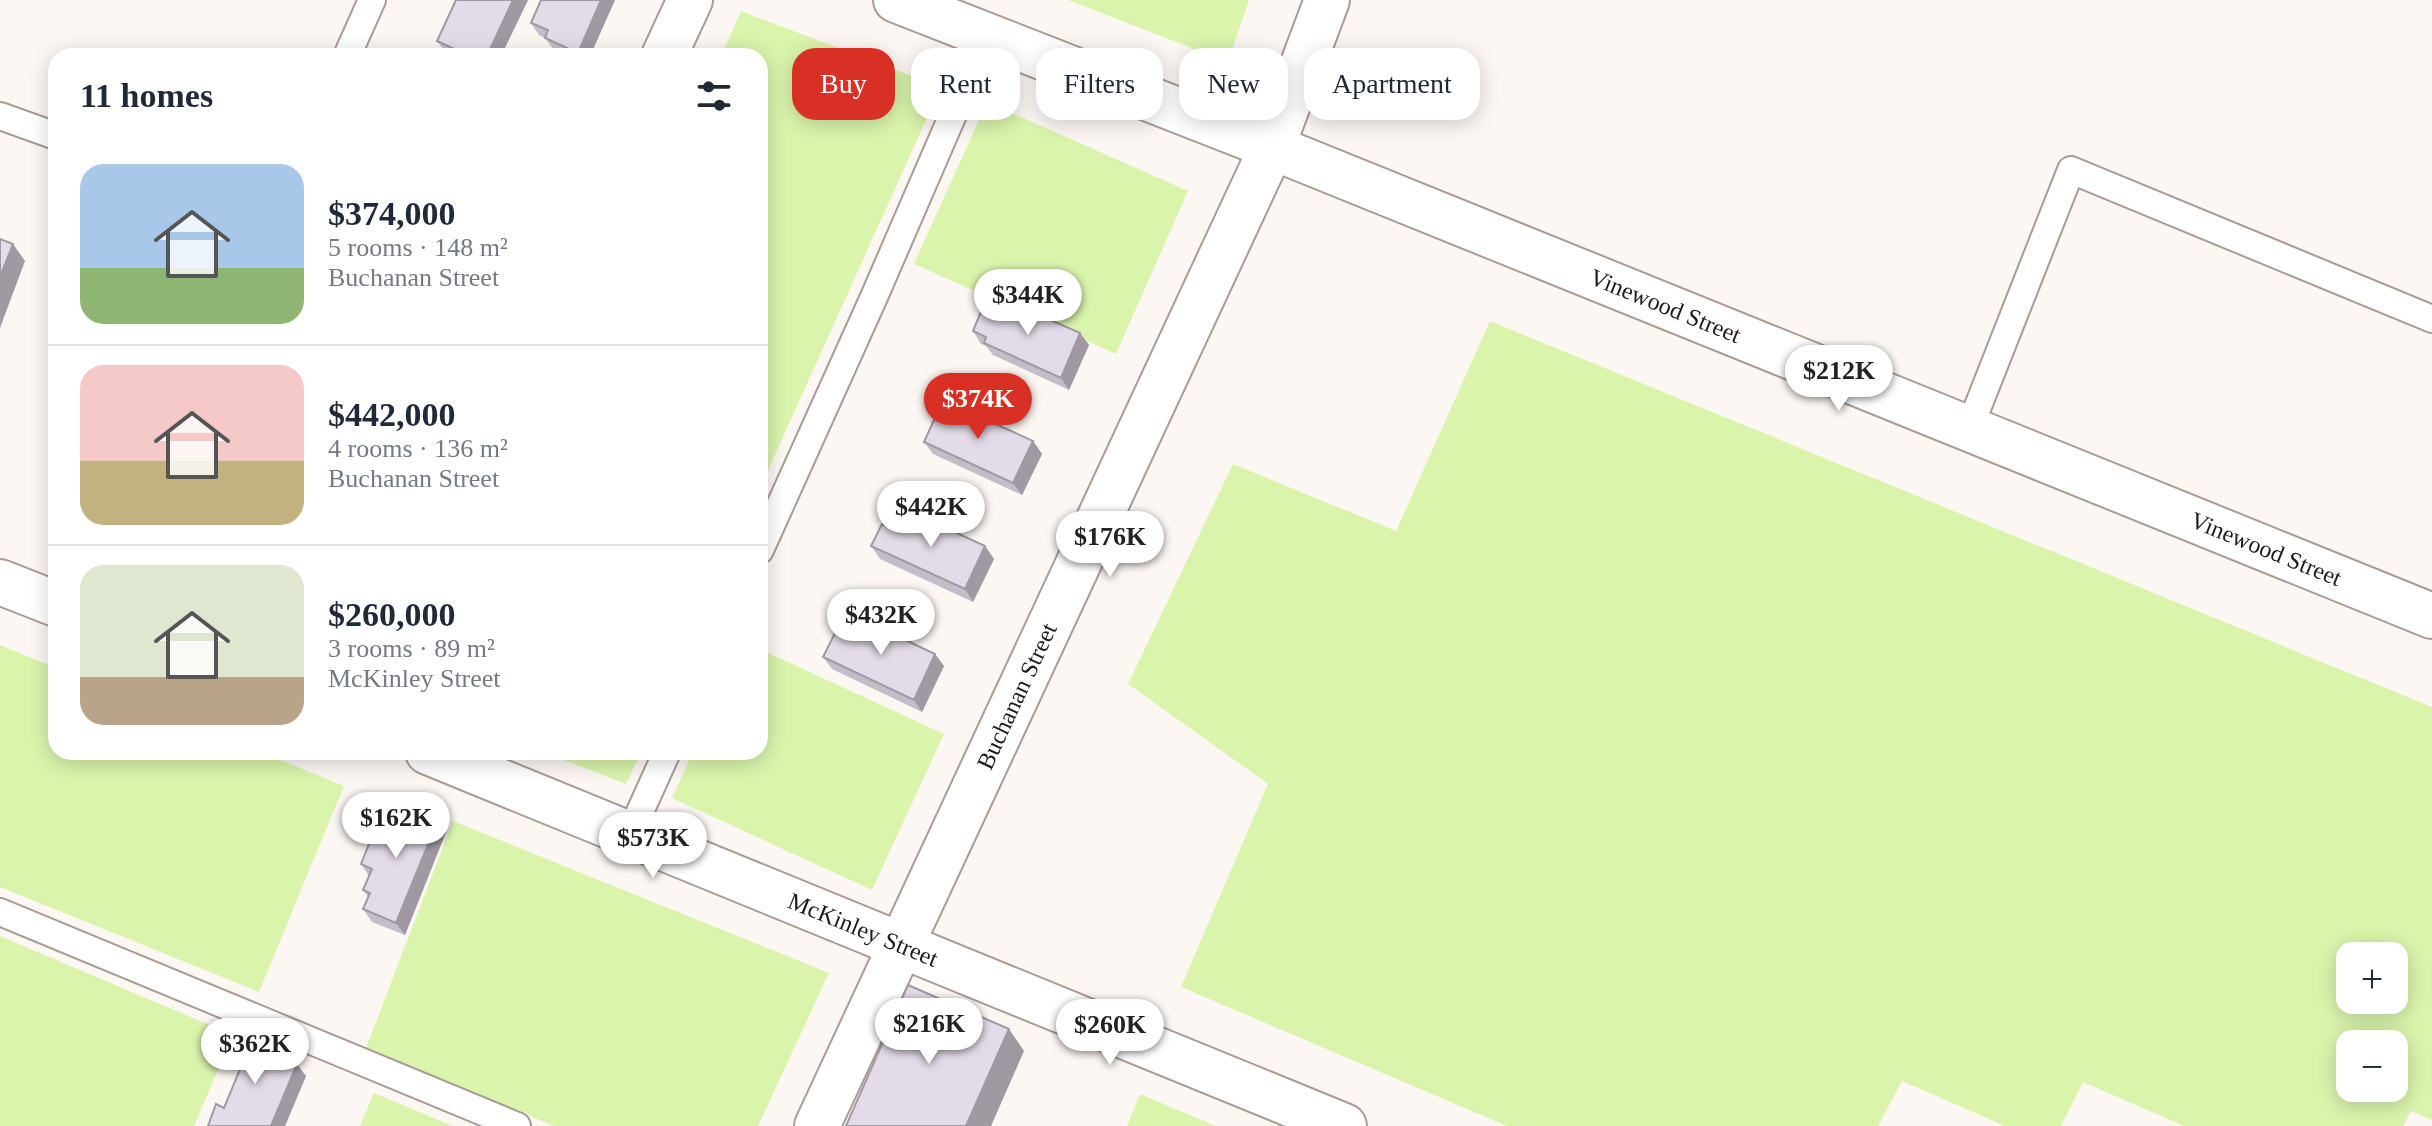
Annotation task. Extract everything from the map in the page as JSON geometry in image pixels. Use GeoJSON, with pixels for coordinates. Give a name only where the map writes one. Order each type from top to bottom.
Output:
{"type":"FeatureCollection","features":[{"type":"Feature","properties":{"kind":"street"},"geometry":{"type":"LineString","coordinates":[[668,48],[690,0]]}},
{"type":"Feature","properties":{"kind":"street","name":"Vinewood Street"},"geometry":{"type":"LineString","coordinates":[[896,0],[1272,147],[2432,616]]}},
{"type":"Feature","properties":{"kind":"street","name":"Buchanan Street"},"geometry":{"type":"LineString","coordinates":[[817,1126],[1272,147],[1327,0]]}},
{"type":"Feature","properties":{"kind":"street"},"geometry":{"type":"LineString","coordinates":[[0,582],[48,601]]}},
{"type":"Feature","properties":{"kind":"street","name":"McKinley Street"},"geometry":{"type":"LineString","coordinates":[[448,760],[1344,1126]]}},
{"type":"Feature","properties":{"kind":"lane"},"geometry":{"type":"LineString","coordinates":[[351,48],[372,0]]}},
{"type":"Feature","properties":{"kind":"lane"},"geometry":{"type":"LineString","coordinates":[[768,532],[987,36]]}},
{"type":"Feature","properties":{"kind":"lane"},"geometry":{"type":"LineString","coordinates":[[0,116],[48,133]]}},
{"type":"Feature","properties":{"kind":"lane"},"geometry":{"type":"LineString","coordinates":[[1969,429],[2071,170],[2432,319]]}},
{"type":"Feature","properties":{"kind":"lane"},"geometry":{"type":"LineString","coordinates":[[630,834],[663,760]]}},
{"type":"Feature","properties":{"kind":"lane"},"geometry":{"type":"LineString","coordinates":[[0,912],[517,1126]]}},
{"type":"Feature","properties":{"kind":"green space"},"geometry":{"type":"Polygon","coordinates":[[[1068,0],[1249,0],[1233,48],[1192,48],[1068,0]]]}},
{"type":"Feature","properties":{"kind":"green space"},"geometry":{"type":"Polygon","coordinates":[[[741,11],[838,48],[792,48],[792,120],[895,120],[895,70],[911,76],[911,120],[926,120],[768,470],[768,48],[725,48],[741,11]]]}},
{"type":"Feature","properties":{"kind":"green space"},"geometry":{"type":"Polygon","coordinates":[[[1020,117],[1188,191],[1116,354],[914,264],[979,120],[1020,120],[1020,117]]]}},
{"type":"Feature","properties":{"kind":"green space"},"geometry":{"type":"Polygon","coordinates":[[[1490,321],[2432,707],[2432,1120],[2411,1111],[2403,1126],[2184,1126],[2083,1082],[2061,1126],[2005,1126],[1902,1081],[1878,1126],[1507,1126],[1181,987],[1268,784],[1128,684],[1233,464],[1396,531],[1490,321]]]}},
{"type":"Feature","properties":{"kind":"green space"},"geometry":{"type":"Polygon","coordinates":[[[0,645],[48,665],[48,760],[281,760],[344,786],[259,992],[0,887],[0,645]]]}},
{"type":"Feature","properties":{"kind":"green space"},"geometry":{"type":"Polygon","coordinates":[[[768,653],[944,734],[872,890],[672,798],[689,760],[768,760],[768,653]]]}},
{"type":"Feature","properties":{"kind":"green space"},"geometry":{"type":"Polygon","coordinates":[[[564,760],[637,760],[626,784],[564,760]]]}},
{"type":"Feature","properties":{"kind":"green space"},"geometry":{"type":"Polygon","coordinates":[[[453,821],[829,973],[758,1126],[554,1126],[366,1048],[453,821]]]}},
{"type":"Feature","properties":{"kind":"green space"},"geometry":{"type":"Polygon","coordinates":[[[0,936],[233,1035],[194,1126],[0,1126],[0,936]]]}},
{"type":"Feature","properties":{"kind":"green space"},"geometry":{"type":"Polygon","coordinates":[[[374,1093],[453,1126],[360,1126],[374,1093]]]}},
{"type":"Feature","properties":{"kind":"green space"},"geometry":{"type":"Polygon","coordinates":[[[1140,1094],[1216,1126],[1127,1126],[1140,1094]]]}},
{"type":"Feature","properties":{"kind":"building"},"geometry":{"type":"Polygon","coordinates":[[[456,0],[513,0],[491,48],[452,48],[437,41],[456,0]]]}},
{"type":"Feature","properties":{"kind":"building"},"geometry":{"type":"Polygon","coordinates":[[[541,0],[601,0],[580,48],[567,48],[545,38],[548,30],[531,23],[541,0]]]}},
{"type":"Feature","properties":{"kind":"building"},"geometry":{"type":"Polygon","coordinates":[[[0,239],[13,244],[0,277],[0,239]]]}},
{"type":"Feature","properties":{"kind":"building"},"geometry":{"type":"Polygon","coordinates":[[[1005,300],[1080,333],[1061,378],[984,343],[986,337],[973,331],[982,309],[997,316],[1005,300]]]}},
{"type":"Feature","properties":{"kind":"building"},"geometry":{"type":"Polygon","coordinates":[[[943,400],[1033,441],[1013,483],[924,442],[943,400]]]}},
{"type":"Feature","properties":{"kind":"building"},"geometry":{"type":"Polygon","coordinates":[[[909,511],[985,546],[965,589],[871,546],[882,524],[900,532],[909,511]]]}},
{"type":"Feature","properties":{"kind":"building"},"geometry":{"type":"Polygon","coordinates":[[[857,617],[935,654],[914,700],[823,657],[838,627],[850,632],[857,617]]]}},
{"type":"Feature","properties":{"kind":"building"},"geometry":{"type":"Polygon","coordinates":[[[395,803],[438,820],[396,923],[363,909],[370,893],[363,890],[372,869],[361,864],[375,829],[384,832],[395,803]]]}},
{"type":"Feature","properties":{"kind":"building"},"geometry":{"type":"Polygon","coordinates":[[[908,985],[1009,1029],[966,1126],[846,1126],[908,985]]]}},
{"type":"Feature","properties":{"kind":"building"},"geometry":{"type":"Polygon","coordinates":[[[244,1028],[266,1037],[261,1049],[297,1064],[271,1126],[208,1126],[216,1104],[224,1108],[245,1057],[234,1052],[244,1028]]]}}]}
